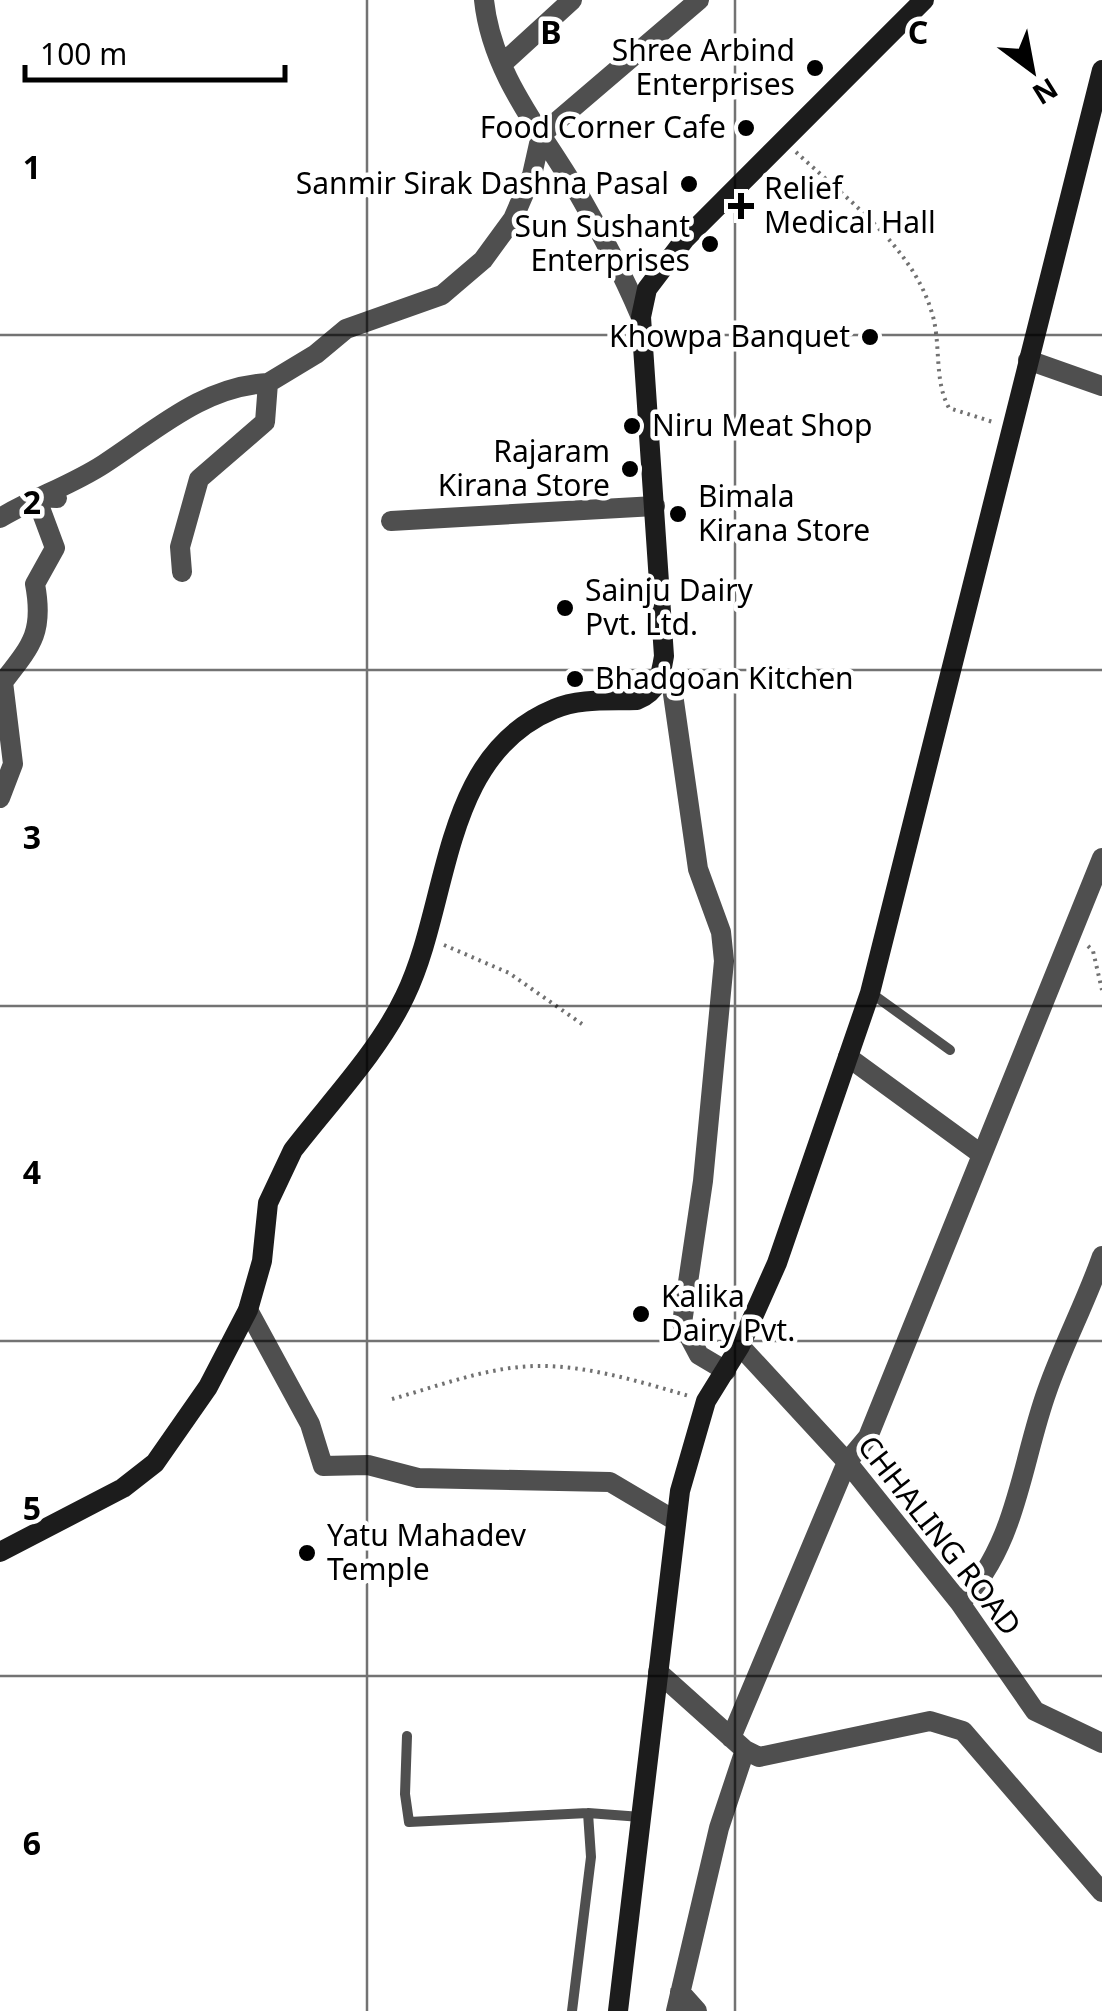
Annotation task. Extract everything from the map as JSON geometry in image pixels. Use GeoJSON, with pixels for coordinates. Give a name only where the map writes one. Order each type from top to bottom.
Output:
{"type":"FeatureCollection","features":[{"type":"Feature","properties":{"kind":"main road"},"geometry":{"type":"LineString","coordinates":[[0,1552],[144,1474],[208,1386],[248,1310],[262,1260],[268,1202],[278,1177],[397,1009],[426,937],[459,816],[482,767],[518,732],[554,708],[637,700],[648,695],[661,678],[664,656],[656,506],[641,317],[647,289],[657,273],[782,138],[924,0]]}},
{"type":"Feature","properties":{"kind":"main road"},"geometry":{"type":"LineString","coordinates":[[618,2011],[676,1522],[706,1401],[740,1346],[776,1263],[870,993],[1102,70]]}},
{"type":"Feature","properties":{"kind":"street"},"geometry":{"type":"LineString","coordinates":[[484,0],[487,24],[524,113],[582,199],[641,317]]}},
{"type":"Feature","properties":{"kind":"street"},"geometry":{"type":"LineString","coordinates":[[502,64],[572,0]]}},
{"type":"Feature","properties":{"kind":"street"},"geometry":{"type":"LineString","coordinates":[[0,518],[102,466],[156,424],[236,384],[268,383],[316,354],[346,329],[442,295],[483,260],[513,219],[532,175],[541,135],[698,0]]}},
{"type":"Feature","properties":{"kind":"street"},"geometry":{"type":"LineString","coordinates":[[1028,360],[1102,386]]}},
{"type":"Feature","properties":{"kind":"street"},"geometry":{"type":"LineString","coordinates":[[182,572],[180,547],[199,479],[265,422],[268,383]]}},
{"type":"Feature","properties":{"kind":"street"},"geometry":{"type":"LineString","coordinates":[[0,798],[14,764],[3,682],[26,652],[41,616],[35,584],[55,548],[46,497]]}},
{"type":"Feature","properties":{"kind":"street"},"geometry":{"type":"LineString","coordinates":[[391,521],[656,506]]}},
{"type":"Feature","properties":{"kind":"street"},"geometry":{"type":"LineString","coordinates":[[661,678],[672,687],[698,869],[721,932],[724,961],[704,1164],[682,1323],[699,1355],[726,1372]]}},
{"type":"Feature","properties":{"kind":"street"},"geometry":{"type":"LineString","coordinates":[[697,2011],[678,2001],[738,1744],[847,1462],[868,1437],[1102,858]]}},
{"type":"Feature","properties":{"kind":"street"},"geometry":{"type":"LineString","coordinates":[[848,1058],[981,1154]]}},
{"type":"Feature","properties":{"kind":"street"},"geometry":{"type":"LineString","coordinates":[[960,1602],[973,1590],[1016,1503],[1044,1397],[1102,1256]]}},
{"type":"Feature","properties":{"kind":"street"},"geometry":{"type":"LineString","coordinates":[[248,1310],[310,1424],[323,1466],[368,1465],[418,1478],[610,1482],[676,1522]]}},
{"type":"Feature","properties":{"kind":"street","name":"CHHALING ROAD"},"geometry":{"type":"LineString","coordinates":[[740,1346],[847,1462],[960,1602],[1035,1711],[1102,1743]]}},
{"type":"Feature","properties":{"kind":"street"},"geometry":{"type":"LineString","coordinates":[[658,1672],[738,1744],[759,1756],[930,1721],[963,1731],[1102,1892]]}},
{"type":"Feature","properties":{"kind":"lane"},"geometry":{"type":"LineString","coordinates":[[870,993],[950,1050]]}},
{"type":"Feature","properties":{"kind":"lane"},"geometry":{"type":"LineString","coordinates":[[407,1736],[405,1794],[409,1822],[588,1812],[640,1817]]}},
{"type":"Feature","properties":{"kind":"lane"},"geometry":{"type":"LineString","coordinates":[[572,2011],[590,1857],[588,1812]]}},
{"type":"Feature","properties":{"kind":"path"},"geometry":{"type":"LineString","coordinates":[[782,138],[904,258],[929,302],[937,326],[943,396],[950,408],[959,414],[1010,426]]}},
{"type":"Feature","properties":{"kind":"path"},"geometry":{"type":"LineString","coordinates":[[1073,933],[1093,951],[1102,990]]}},
{"type":"Feature","properties":{"kind":"path"},"geometry":{"type":"LineString","coordinates":[[426,937],[509,973],[582,1024]]}},
{"type":"Feature","properties":{"kind":"path"},"geometry":{"type":"LineString","coordinates":[[392,1399],[478,1375],[536,1366],[570,1368],[706,1401]]}},
{"type":"Feature","properties":{"kind":"place","name":"Shree Arbind Enterprises"},"geometry":{"type":"Point","coordinates":[815,68]}},
{"type":"Feature","properties":{"kind":"place","name":"Food Corner Cafe"},"geometry":{"type":"Point","coordinates":[746,128]}},
{"type":"Feature","properties":{"kind":"place","name":"Sanmir Sirak Dashna Pasal"},"geometry":{"type":"Point","coordinates":[689,184]}},
{"type":"Feature","properties":{"kind":"place","name":"Relief Medical Hall"},"geometry":{"type":"Point","coordinates":[741,206]}},
{"type":"Feature","properties":{"kind":"place","name":"Sun Sushant Enterprises"},"geometry":{"type":"Point","coordinates":[710,244]}},
{"type":"Feature","properties":{"kind":"place","name":"Khowpa Banquet"},"geometry":{"type":"Point","coordinates":[870,337]}},
{"type":"Feature","properties":{"kind":"place","name":"Niru Meat Shop"},"geometry":{"type":"Point","coordinates":[632,426]}},
{"type":"Feature","properties":{"kind":"place","name":"Rajaram Kirana Store"},"geometry":{"type":"Point","coordinates":[630,469]}},
{"type":"Feature","properties":{"kind":"place","name":"Bimala Kirana Store"},"geometry":{"type":"Point","coordinates":[678,514]}},
{"type":"Feature","properties":{"kind":"place","name":"Sainju Dairy Pvt. Ltd."},"geometry":{"type":"Point","coordinates":[565,608]}},
{"type":"Feature","properties":{"kind":"place","name":"Bhadgoan Kitchen"},"geometry":{"type":"Point","coordinates":[575,679]}},
{"type":"Feature","properties":{"kind":"place","name":"Kalika Dairy Pvt."},"geometry":{"type":"Point","coordinates":[641,1314]}},
{"type":"Feature","properties":{"kind":"place","name":"Yatu Mahadev Temple"},"geometry":{"type":"Point","coordinates":[307,1553]}}]}
